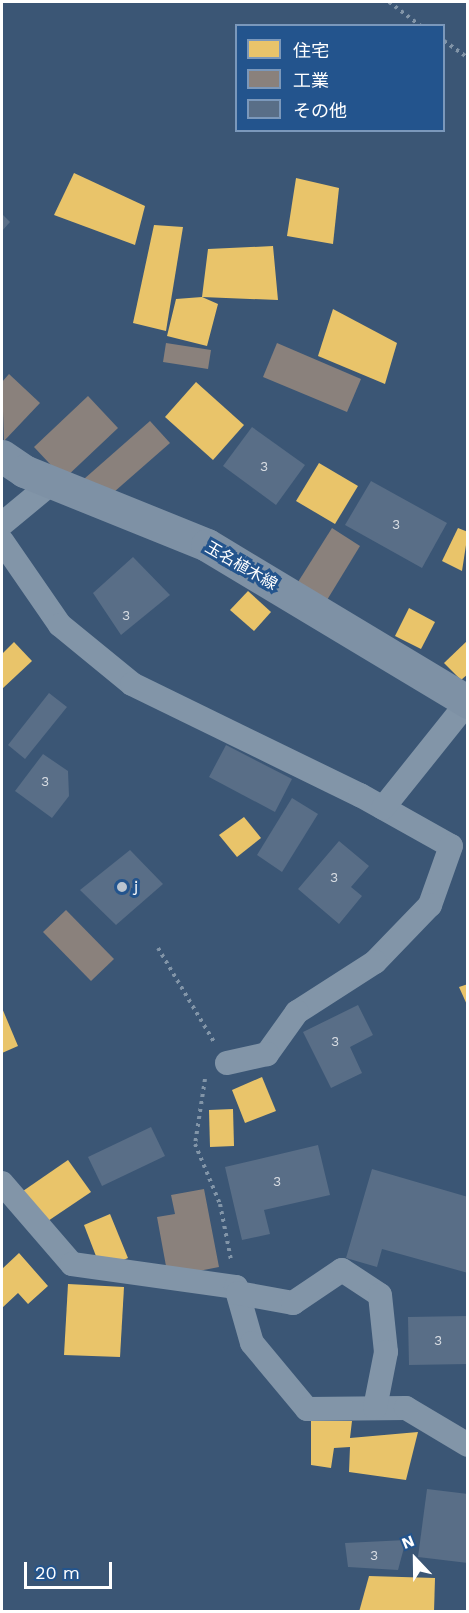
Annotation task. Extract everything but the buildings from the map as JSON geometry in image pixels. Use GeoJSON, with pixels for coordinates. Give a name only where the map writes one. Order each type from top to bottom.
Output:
{"type":"FeatureCollection","features":[{"type":"Feature","properties":{"kind":"main road","name":"玉名植木線"},"geometry":{"type":"LineString","coordinates":[[2,456],[24,471],[54,481],[207,545],[468,702]]}},
{"type":"Feature","properties":{"kind":"street"},"geometry":{"type":"LineString","coordinates":[[2,524],[54,481]]}},
{"type":"Feature","properties":{"kind":"street"},"geometry":{"type":"LineString","coordinates":[[2,541],[60,625],[132,684],[383,808],[451,846],[430,905],[375,962],[297,1012],[267,1054],[226,1063]]}},
{"type":"Feature","properties":{"kind":"street"},"geometry":{"type":"LineString","coordinates":[[383,808],[468,702]]}},
{"type":"Feature","properties":{"kind":"street"},"geometry":{"type":"LineString","coordinates":[[2,1183],[72,1264],[237,1290],[293,1304],[342,1270],[380,1295],[386,1353],[375,1408]]}},
{"type":"Feature","properties":{"kind":"street"},"geometry":{"type":"LineString","coordinates":[[237,1290],[252,1343],[307,1409],[406,1408],[468,1445]]}},
{"type":"Feature","properties":{"kind":"path"},"geometry":{"type":"LineString","coordinates":[[389,2],[418,24]]}},
{"type":"Feature","properties":{"kind":"path"},"geometry":{"type":"LineString","coordinates":[[445,42],[468,58]]}},
{"type":"Feature","properties":{"kind":"path"},"geometry":{"type":"LineString","coordinates":[[158,948],[226,1063],[206,1076],[195,1144],[220,1204],[237,1290]]}},
{"type":"Feature","properties":{"kind":"place","name":"j"},"geometry":{"type":"Point","coordinates":[122,887]}}]}
